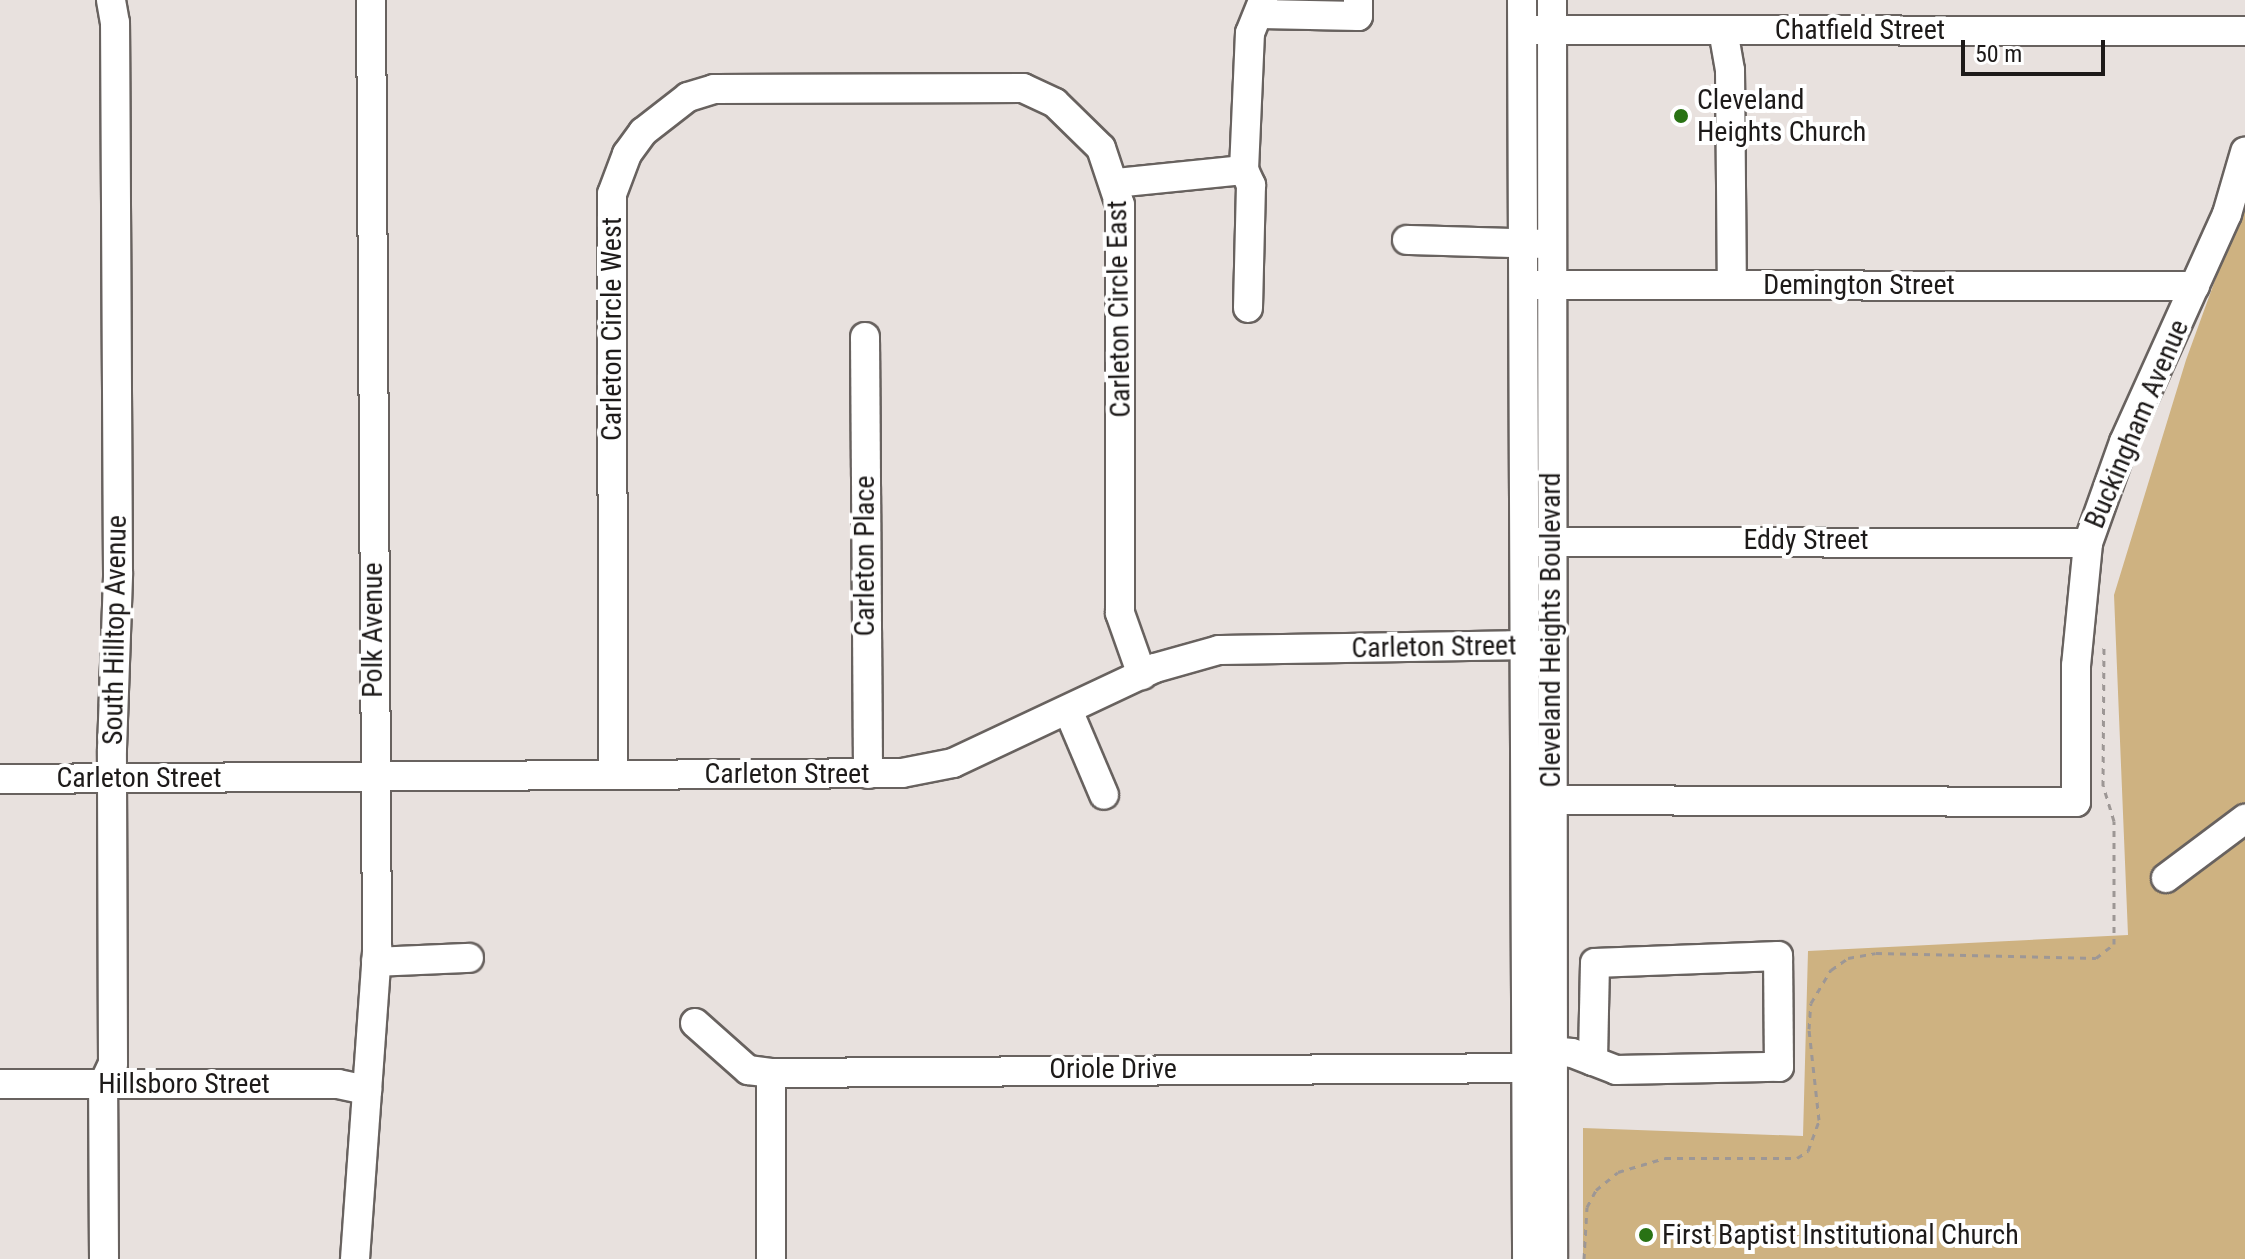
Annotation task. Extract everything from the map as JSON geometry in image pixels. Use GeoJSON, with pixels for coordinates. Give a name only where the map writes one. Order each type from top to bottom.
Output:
{"type":"FeatureCollection","features":[{"type":"Feature","properties":{"kind":"street","name":"South Hilltop Avenue"},"geometry":{"type":"LineString","coordinates":[[104,1259],[103,1085],[113,1064],[112,778],[118,573],[115,23],[111,0]]}},
{"type":"Feature","properties":{"kind":"street","name":"Polk Avenue"},"geometry":{"type":"LineString","coordinates":[[355,1259],[376,962],[371,0]]}},
{"type":"Feature","properties":{"kind":"street"},"geometry":{"type":"LineString","coordinates":[[1248,308],[1251,185],[1244,170],[1250,33],[1262,7],[1358,16],[1358,0]]}},
{"type":"Feature","properties":{"kind":"street","name":"Cleveland Heights Boulevard"},"geometry":{"type":"LineString","coordinates":[[1522,0],[1523,285],[1537,542]]}},
{"type":"Feature","properties":{"kind":"street","name":"Cleveland Heights Boulevard"},"geometry":{"type":"LineString","coordinates":[[1552,0],[1553,285],[1537,542],[1536,646],[1541,1062],[1553,1259]]}},
{"type":"Feature","properties":{"kind":"street","name":"Chatfield Street"},"geometry":{"type":"LineString","coordinates":[[1523,30],[2245,31]]}},
{"type":"Feature","properties":{"kind":"street"},"geometry":{"type":"LineString","coordinates":[[1723,30],[1730,70],[1732,284]]}},
{"type":"Feature","properties":{"kind":"street","name":"Carleton Circle West"},"geometry":{"type":"LineString","coordinates":[[613,775],[612,194],[622,167],[643,132],[688,97],[735,86],[869,86]]}},
{"type":"Feature","properties":{"kind":"street","name":"Carleton Circle East"},"geometry":{"type":"LineString","coordinates":[[869,86],[1023,88],[1055,103],[1081,123],[1101,148],[1116,183],[1120,613],[1142,675]]}},
{"type":"Feature","properties":{"kind":"street","name":"Buckingham Avenue"},"geometry":{"type":"LineString","coordinates":[[1537,800],[2076,802],[2076,666],[2088,543],[2124,442],[2227,214],[2245,152]]}},
{"type":"Feature","properties":{"kind":"street"},"geometry":{"type":"LineString","coordinates":[[1116,183],[1244,170]]}},
{"type":"Feature","properties":{"kind":"street"},"geometry":{"type":"LineString","coordinates":[[1407,240],[1552,245]]}},
{"type":"Feature","properties":{"kind":"street","name":"Demington Street"},"geometry":{"type":"LineString","coordinates":[[1523,285],[2195,286]]}},
{"type":"Feature","properties":{"kind":"street","name":"Carleton Place"},"geometry":{"type":"LineString","coordinates":[[865,337],[868,774]]}},
{"type":"Feature","properties":{"kind":"street","name":"Eddy Street"},"geometry":{"type":"LineString","coordinates":[[1537,542],[2088,543]]}},
{"type":"Feature","properties":{"kind":"street","name":"Carleton Street"},"geometry":{"type":"LineString","coordinates":[[0,779],[868,774],[953,763],[1142,675],[1219,650],[1536,646]]}},
{"type":"Feature","properties":{"kind":"street"},"geometry":{"type":"LineString","coordinates":[[1068,710],[1104,795]]}},
{"type":"Feature","properties":{"kind":"street"},"geometry":{"type":"LineString","coordinates":[[2166,878],[2245,819]]}},
{"type":"Feature","properties":{"kind":"street","name":"Oriole Drive"},"geometry":{"type":"LineString","coordinates":[[695,1023],[748,1070],[771,1073],[1593,1061],[1616,1070],[1779,1067],[1778,956],[1595,963],[1593,1061]]}},
{"type":"Feature","properties":{"kind":"street"},"geometry":{"type":"LineString","coordinates":[[376,962],[469,958]]}},
{"type":"Feature","properties":{"kind":"street","name":"Cleveland Heights Boulevard"},"geometry":{"type":"LineString","coordinates":[[1527,1259],[1541,1062]]}},
{"type":"Feature","properties":{"kind":"street"},"geometry":{"type":"LineString","coordinates":[[771,1073],[771,1259]]}},
{"type":"Feature","properties":{"kind":"street","name":"Hillsboro Street"},"geometry":{"type":"LineString","coordinates":[[0,1084],[338,1084],[367,1090]]}},
{"type":"Feature","properties":{"kind":"shaded area"},"geometry":{"type":"Polygon","coordinates":[[[2245,198],[2245,1259],[1583,1259],[1583,1128],[1803,1136],[1808,951],[2128,935],[2114,595],[2186,360],[2245,198]]]}},
{"type":"Feature","properties":{"kind":"place","name":"Cleveland Heights Church"},"geometry":{"type":"Point","coordinates":[1681,116]}},
{"type":"Feature","properties":{"kind":"place","name":"First Baptist Institutional Church"},"geometry":{"type":"Point","coordinates":[1646,1235]}}]}
